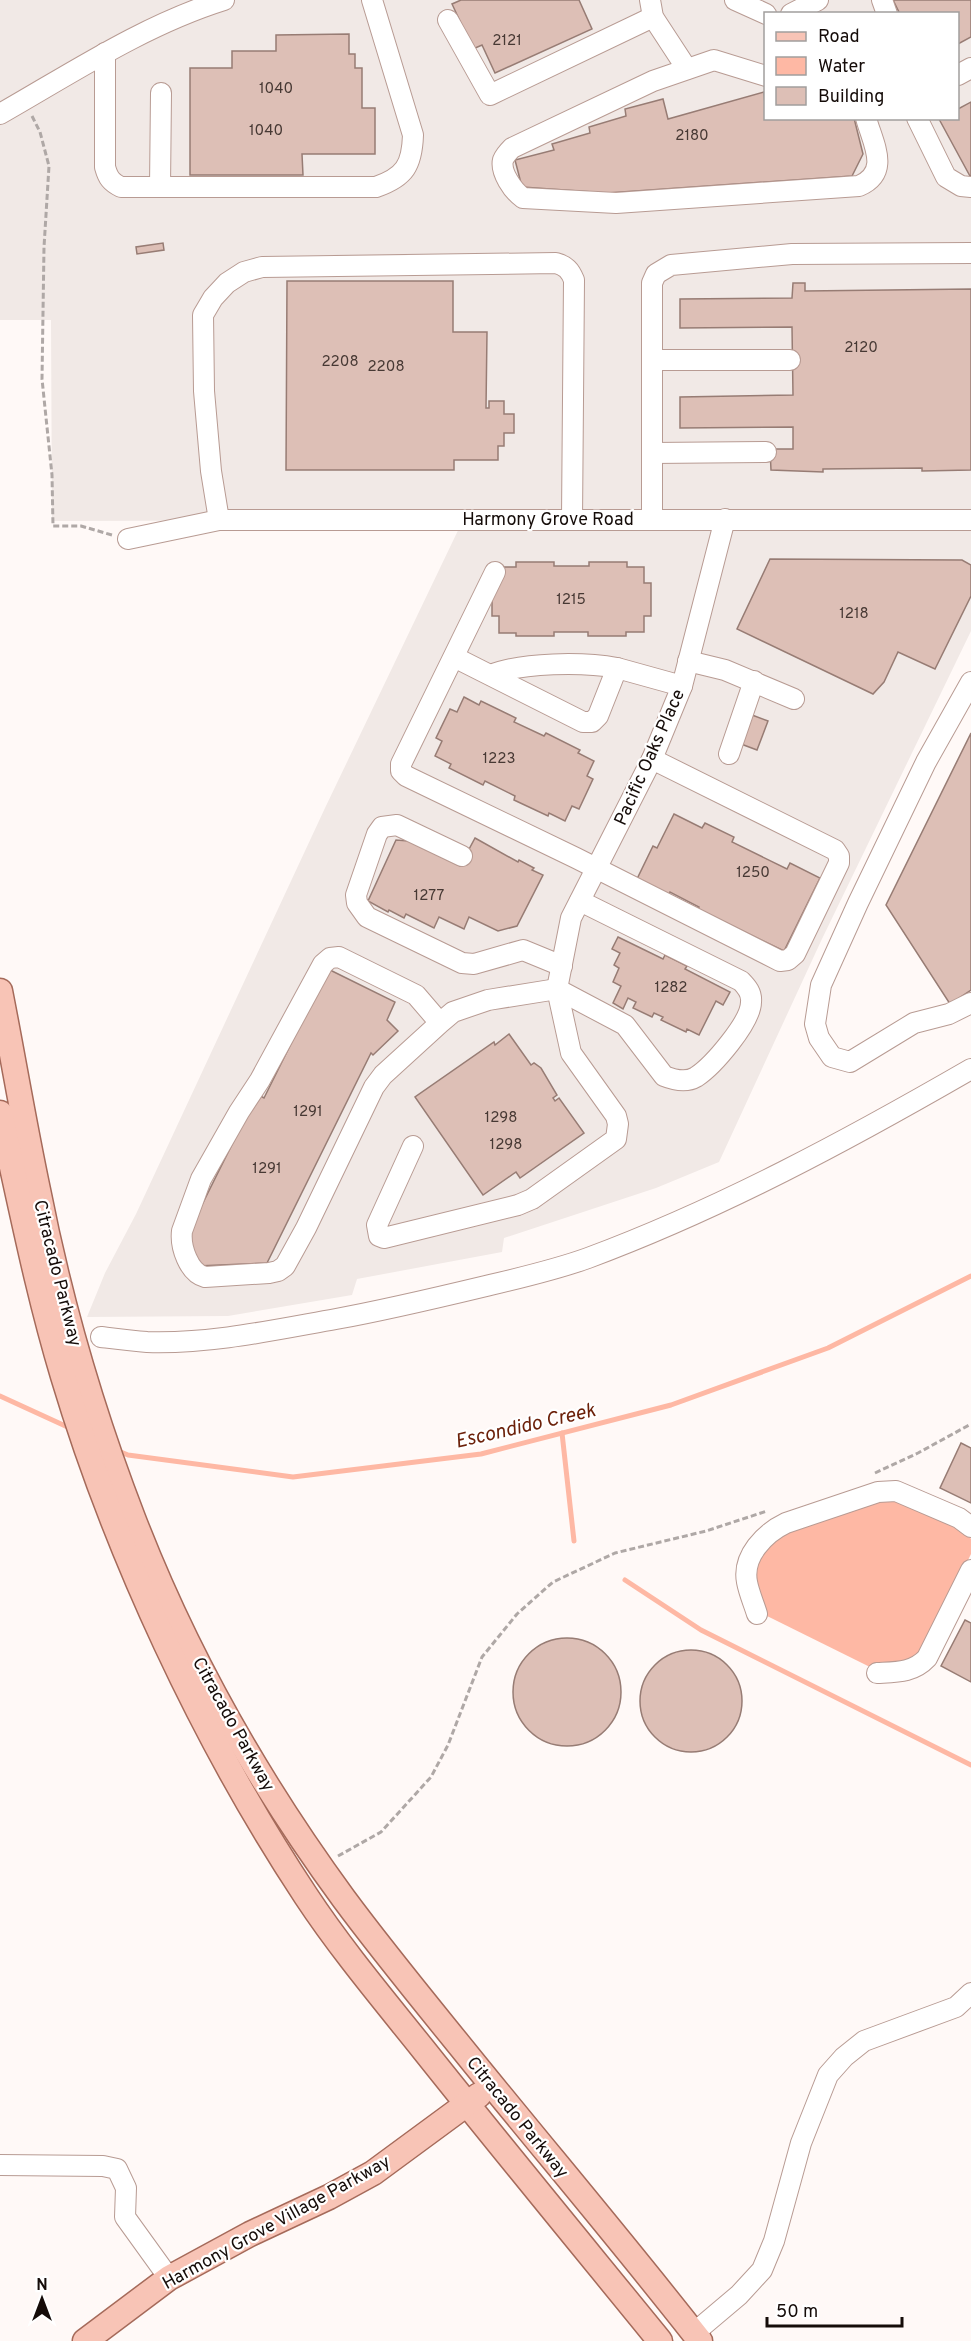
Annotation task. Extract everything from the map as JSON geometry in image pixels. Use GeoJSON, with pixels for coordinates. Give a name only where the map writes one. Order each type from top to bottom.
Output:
{"type":"FeatureCollection","features":[{"type":"Feature","properties":{"kind":"main road","name":"Citracado Parkway"},"geometry":{"type":"LineString","coordinates":[[0,991],[73,1373]]}},
{"type":"Feature","properties":{"kind":"main road","name":"Citracado Parkway"},"geometry":{"type":"LineString","coordinates":[[0,1113],[73,1373],[108,1451],[135,1523],[162,1610],[193,1696],[228,1765],[291,1872],[326,1926],[660,2341]]}},
{"type":"Feature","properties":{"kind":"main road","name":"Citracado Parkway"},"geometry":{"type":"LineString","coordinates":[[162,1610],[203,1671],[285,1814],[381,1947],[697,2337]]}},
{"type":"Feature","properties":{"kind":"main road","name":"Harmony Grove Village Parkway"},"geometry":{"type":"LineString","coordinates":[[85,2341],[169,2278],[250,2234],[329,2197],[373,2172],[492,2085]]}},
{"type":"Feature","properties":{"kind":"street"},"geometry":{"type":"LineString","coordinates":[[0,114],[105,53],[198,8],[224,0]]}},
{"type":"Feature","properties":{"kind":"street"},"geometry":{"type":"LineString","coordinates":[[105,53],[105,167],[112,183],[121,187],[375,187],[389,183],[400,176],[408,166],[413,153],[413,135],[372,0]]}},
{"type":"Feature","properties":{"kind":"street"},"geometry":{"type":"LineString","coordinates":[[735,0],[764,14]]}},
{"type":"Feature","properties":{"kind":"street"},"geometry":{"type":"LineString","coordinates":[[795,12],[818,0]]}},
{"type":"Feature","properties":{"kind":"street"},"geometry":{"type":"LineString","coordinates":[[448,20],[490,95],[652,8],[687,69]]}},
{"type":"Feature","properties":{"kind":"street"},"geometry":{"type":"LineString","coordinates":[[764,76],[714,60],[687,69],[653,81],[512,148],[503,160],[503,167],[513,188],[523,198],[616,203],[859,186],[868,182],[875,174],[879,164],[867,120]]}},
{"type":"Feature","properties":{"kind":"street"},"geometry":{"type":"LineString","coordinates":[[160,93],[160,187]]}},
{"type":"Feature","properties":{"kind":"street"},"geometry":{"type":"LineString","coordinates":[[918,120],[946,177],[961,186],[971,188]]}},
{"type":"Feature","properties":{"kind":"street"},"geometry":{"type":"LineString","coordinates":[[652,519],[652,283],[656,274],[671,265],[792,254],[971,254]]}},
{"type":"Feature","properties":{"kind":"street"},"geometry":{"type":"LineString","coordinates":[[219,520],[204,391],[203,315],[213,298],[227,283],[244,272],[262,267],[556,263],[571,272],[574,280],[572,519]]}},
{"type":"Feature","properties":{"kind":"street"},"geometry":{"type":"LineString","coordinates":[[652,360],[790,360]]}},
{"type":"Feature","properties":{"kind":"street"},"geometry":{"type":"LineString","coordinates":[[652,453],[766,452]]}},
{"type":"Feature","properties":{"kind":"street","name":"Pacific Oaks Place"},"geometry":{"type":"LineString","coordinates":[[557,989],[571,918],[652,759],[682,686],[725,519]]}},
{"type":"Feature","properties":{"kind":"street","name":"Harmony Grove Road"},"geometry":{"type":"LineString","coordinates":[[128,539],[219,520],[971,520]]}},
{"type":"Feature","properties":{"kind":"street"},"geometry":{"type":"LineString","coordinates":[[495,572],[401,764],[401,771],[406,776],[780,961],[788,960],[795,954],[840,863],[836,850],[652,759]]}},
{"type":"Feature","properties":{"kind":"street"},"geometry":{"type":"LineString","coordinates":[[454,657],[583,722],[592,722],[598,716],[617,668]]}},
{"type":"Feature","properties":{"kind":"street"},"geometry":{"type":"LineString","coordinates":[[688,661],[725,670],[794,699]]}},
{"type":"Feature","properties":{"kind":"street"},"geometry":{"type":"LineString","coordinates":[[490,675],[521,666],[602,665],[682,686]]}},
{"type":"Feature","properties":{"kind":"street"},"geometry":{"type":"LineString","coordinates":[[729,754],[754,681]]}},
{"type":"Feature","properties":{"kind":"street"},"geometry":{"type":"LineString","coordinates":[[971,682],[926,762],[858,903],[821,985],[814,1024],[819,1038],[832,1057],[850,1062],[914,1023],[949,1014],[971,1004]]}},
{"type":"Feature","properties":{"kind":"street"},"geometry":{"type":"LineString","coordinates":[[462,856],[397,825],[382,827],[377,834],[356,896],[357,903],[367,917],[462,963],[474,964],[523,950],[562,966]]}},
{"type":"Feature","properties":{"kind":"street"},"geometry":{"type":"LineString","coordinates":[[440,1023],[416,995],[405,988],[339,957],[330,958],[323,964],[260,1080],[238,1112],[201,1179],[181,1239],[193,1270],[198,1275],[206,1277],[269,1273],[285,1266],[306,1228],[374,1087],[383,1075],[453,1012],[488,999],[557,989],[625,1025],[664,1076],[674,1080],[696,1077],[724,1050],[740,1030],[752,1004],[747,988],[741,981],[580,901]]}},
{"type":"Feature","properties":{"kind":"street"},"geometry":{"type":"LineString","coordinates":[[413,1146],[377,1225],[379,1236],[384,1238],[518,1205],[532,1199],[616,1139],[618,1124],[616,1116],[571,1053],[557,989]]}},
{"type":"Feature","properties":{"kind":"street"},"geometry":{"type":"LineString","coordinates":[[101,1337],[148,1342],[224,1337],[268,1331],[362,1314],[533,1275],[587,1258],[667,1226],[801,1163],[971,1069]]}},
{"type":"Feature","properties":{"kind":"street"},"geometry":{"type":"LineString","coordinates":[[757,1614],[747,1581],[750,1563],[758,1544],[764,1537],[786,1523],[878,1492],[896,1491],[959,1518],[971,1527]]}},
{"type":"Feature","properties":{"kind":"street"},"geometry":{"type":"LineString","coordinates":[[877,1673],[904,1672],[921,1664],[927,1658],[971,1570]]}},
{"type":"Feature","properties":{"kind":"street"},"geometry":{"type":"LineString","coordinates":[[697,2337],[762,2270],[774,2241],[801,2144],[828,2075],[844,2057],[864,2041],[956,2007],[971,1993]]}},
{"type":"Feature","properties":{"kind":"street"},"geometry":{"type":"LineString","coordinates":[[0,2165],[103,2166],[117,2169],[126,2188],[125,2217],[169,2278]]}},
{"type":"Feature","properties":{"kind":"path"},"geometry":{"type":"LineString","coordinates":[[24,100],[40,132],[49,166],[44,247],[42,379],[52,475],[53,526],[81,526],[128,539]]}},
{"type":"Feature","properties":{"kind":"path"},"geometry":{"type":"LineString","coordinates":[[870,1475],[918,1453],[971,1424]]}},
{"type":"Feature","properties":{"kind":"path"},"geometry":{"type":"LineString","coordinates":[[321,1865],[381,1832],[430,1777],[448,1745],[483,1657],[517,1614],[553,1582],[615,1554],[706,1531],[770,1510]]}},
{"type":"Feature","properties":{"kind":"shaded area"},"geometry":{"type":"Polygon","coordinates":[[[0,0],[971,0],[971,631],[821,941],[719,1162],[656,1188],[504,1238],[502,1252],[357,1279],[352,1295],[228,1316],[87,1317],[105,1273],[136,1214],[325,808],[463,520],[52,521],[51,320],[0,320],[0,0]]]}},
{"type":"Feature","properties":{"kind":"water"},"geometry":{"type":"Polygon","coordinates":[[[881,1495],[965,1530],[971,1539],[971,1554],[920,1658],[874,1669],[761,1613],[750,1575],[775,1533],[881,1495]]]}},
{"type":"Feature","properties":{"kind":"building"},"geometry":{"type":"Polygon","coordinates":[[[461,0],[579,0],[592,29],[495,73],[482,45],[473,49],[452,4],[461,0]]]}},
{"type":"Feature","properties":{"kind":"building"},"geometry":{"type":"Polygon","coordinates":[[[893,0],[971,0],[971,37],[959,43],[959,12],[899,12],[893,0]]]}},
{"type":"Feature","properties":{"kind":"building"},"geometry":{"type":"Polygon","coordinates":[[[349,34],[349,54],[355,54],[355,68],[362,68],[362,108],[375,108],[375,154],[302,154],[303,175],[190,175],[190,68],[232,68],[232,51],[276,51],[276,35],[349,34]]]}},
{"type":"Feature","properties":{"kind":"building"},"geometry":{"type":"Polygon","coordinates":[[[764,92],[764,120],[854,120],[863,154],[852,176],[607,193],[522,187],[515,160],[554,150],[552,144],[590,133],[589,127],[626,116],[625,109],[663,99],[668,119],[764,92]]]}},
{"type":"Feature","properties":{"kind":"building"},"geometry":{"type":"Polygon","coordinates":[[[971,102],[971,178],[940,120],[959,120],[959,108],[971,102]]]}},
{"type":"Feature","properties":{"kind":"building"},"geometry":{"type":"Polygon","coordinates":[[[163,243],[164,250],[137,254],[136,247],[163,243]]]}},
{"type":"Feature","properties":{"kind":"building"},"geometry":{"type":"Polygon","coordinates":[[[287,281],[453,281],[453,332],[487,332],[486,408],[489,408],[489,401],[504,401],[504,414],[514,414],[514,433],[504,433],[504,446],[498,446],[498,460],[454,460],[454,470],[286,470],[287,281]]]}},
{"type":"Feature","properties":{"kind":"building"},"geometry":{"type":"Polygon","coordinates":[[[793,283],[805,283],[805,291],[971,289],[971,470],[823,469],[823,472],[771,470],[770,449],[793,449],[793,427],[680,428],[680,397],[793,395],[792,327],[680,328],[680,299],[792,298],[793,283]]]}},
{"type":"Feature","properties":{"kind":"building"},"geometry":{"type":"Polygon","coordinates":[[[770,559],[962,560],[971,565],[971,596],[935,669],[898,652],[884,682],[873,694],[737,629],[770,559]]]}},
{"type":"Feature","properties":{"kind":"building"},"geometry":{"type":"Polygon","coordinates":[[[516,562],[554,562],[554,566],[589,566],[589,562],[627,562],[627,567],[644,567],[644,583],[651,583],[651,616],[644,616],[644,632],[626,632],[626,636],[588,636],[588,632],[554,632],[554,636],[516,636],[516,633],[499,633],[499,616],[492,616],[492,583],[499,567],[516,567],[516,562]]]}},
{"type":"Feature","properties":{"kind":"building"},"geometry":{"type":"Polygon","coordinates":[[[464,697],[479,705],[481,701],[516,718],[514,722],[544,736],[546,733],[580,750],[578,753],[594,761],[587,776],[593,779],[579,809],[572,806],[565,821],[549,813],[548,816],[514,800],[515,796],[485,781],[483,785],[449,768],[451,764],[435,756],[442,741],[436,738],[450,709],[457,712],[464,697]]]}},
{"type":"Feature","properties":{"kind":"building"},"geometry":{"type":"Polygon","coordinates":[[[752,715],[768,721],[757,750],[741,744],[752,715]]]}},
{"type":"Feature","properties":{"kind":"building"},"geometry":{"type":"Polygon","coordinates":[[[971,733],[971,990],[950,1004],[886,905],[971,733]]]}},
{"type":"Feature","properties":{"kind":"building"},"geometry":{"type":"Polygon","coordinates":[[[674,814],[702,828],[705,823],[734,837],[732,842],[787,869],[790,863],[820,878],[784,951],[698,909],[699,907],[670,892],[669,895],[637,879],[653,846],[657,848],[674,814]]]}},
{"type":"Feature","properties":{"kind":"building"},"geometry":{"type":"Polygon","coordinates":[[[475,838],[518,862],[519,860],[534,868],[532,870],[543,875],[517,926],[498,931],[469,917],[464,929],[439,917],[434,928],[406,914],[404,918],[389,910],[388,912],[368,901],[396,840],[409,841],[460,866],[475,838]]]}},
{"type":"Feature","properties":{"kind":"building"},"geometry":{"type":"Polygon","coordinates":[[[618,937],[663,959],[665,955],[687,966],[685,969],[730,992],[723,1005],[716,1001],[699,1035],[687,1029],[686,1032],[661,1020],[663,1017],[654,1013],[652,1017],[633,1008],[636,1002],[628,998],[623,1009],[613,1003],[621,986],[613,982],[619,968],[614,965],[620,953],[612,949],[618,937]]]}},
{"type":"Feature","properties":{"kind":"building"},"geometry":{"type":"Polygon","coordinates":[[[328,969],[395,1002],[387,1020],[398,1031],[373,1055],[371,1053],[267,1263],[197,1266],[186,1237],[257,1094],[264,1098],[328,969]]]}},
{"type":"Feature","properties":{"kind":"building"},"geometry":{"type":"Polygon","coordinates":[[[509,1034],[531,1065],[534,1063],[541,1068],[557,1095],[553,1098],[555,1101],[559,1098],[584,1133],[520,1178],[516,1172],[483,1195],[415,1097],[509,1034]]]}},
{"type":"Feature","properties":{"kind":"building"},"geometry":{"type":"Polygon","coordinates":[[[961,1443],[971,1448],[971,1503],[940,1488],[961,1443]]]}},
{"type":"Feature","properties":{"kind":"building"},"geometry":{"type":"Polygon","coordinates":[[[965,1620],[971,1623],[971,1682],[941,1666],[965,1620]]]}},
{"type":"Feature","properties":{"kind":"building"},"geometry":{"type":"Polygon","coordinates":[[[567,1638],[588,1642],[605,1654],[617,1671],[621,1692],[617,1713],[605,1730],[588,1742],[567,1746],[546,1742],[529,1730],[517,1713],[513,1692],[517,1671],[529,1654],[546,1642],[567,1638]]]}},
{"type":"Feature","properties":{"kind":"building"},"geometry":{"type":"Polygon","coordinates":[[[691,1650],[711,1654],[727,1665],[738,1681],[742,1701],[738,1721],[727,1737],[711,1748],[691,1752],[671,1748],[655,1737],[644,1721],[640,1701],[644,1681],[655,1665],[671,1654],[691,1650]]]}},
{"type":"Feature","properties":{"kind":"waterway","name":"Escondido Creek"},"geometry":{"type":"LineString","coordinates":[[116,1450],[128,1455],[293,1477],[481,1454],[671,1405],[828,1348],[971,1276]]}},
{"type":"Feature","properties":{"kind":"waterway","name":"Escondido Creek"},"geometry":{"type":"LineString","coordinates":[[0,1396],[72,1429]]}},
{"type":"Feature","properties":{"kind":"waterway"},"geometry":{"type":"LineString","coordinates":[[562,1433],[574,1541]]}},
{"type":"Feature","properties":{"kind":"waterway"},"geometry":{"type":"LineString","coordinates":[[625,1580],[701,1630],[971,1765]]}}]}
